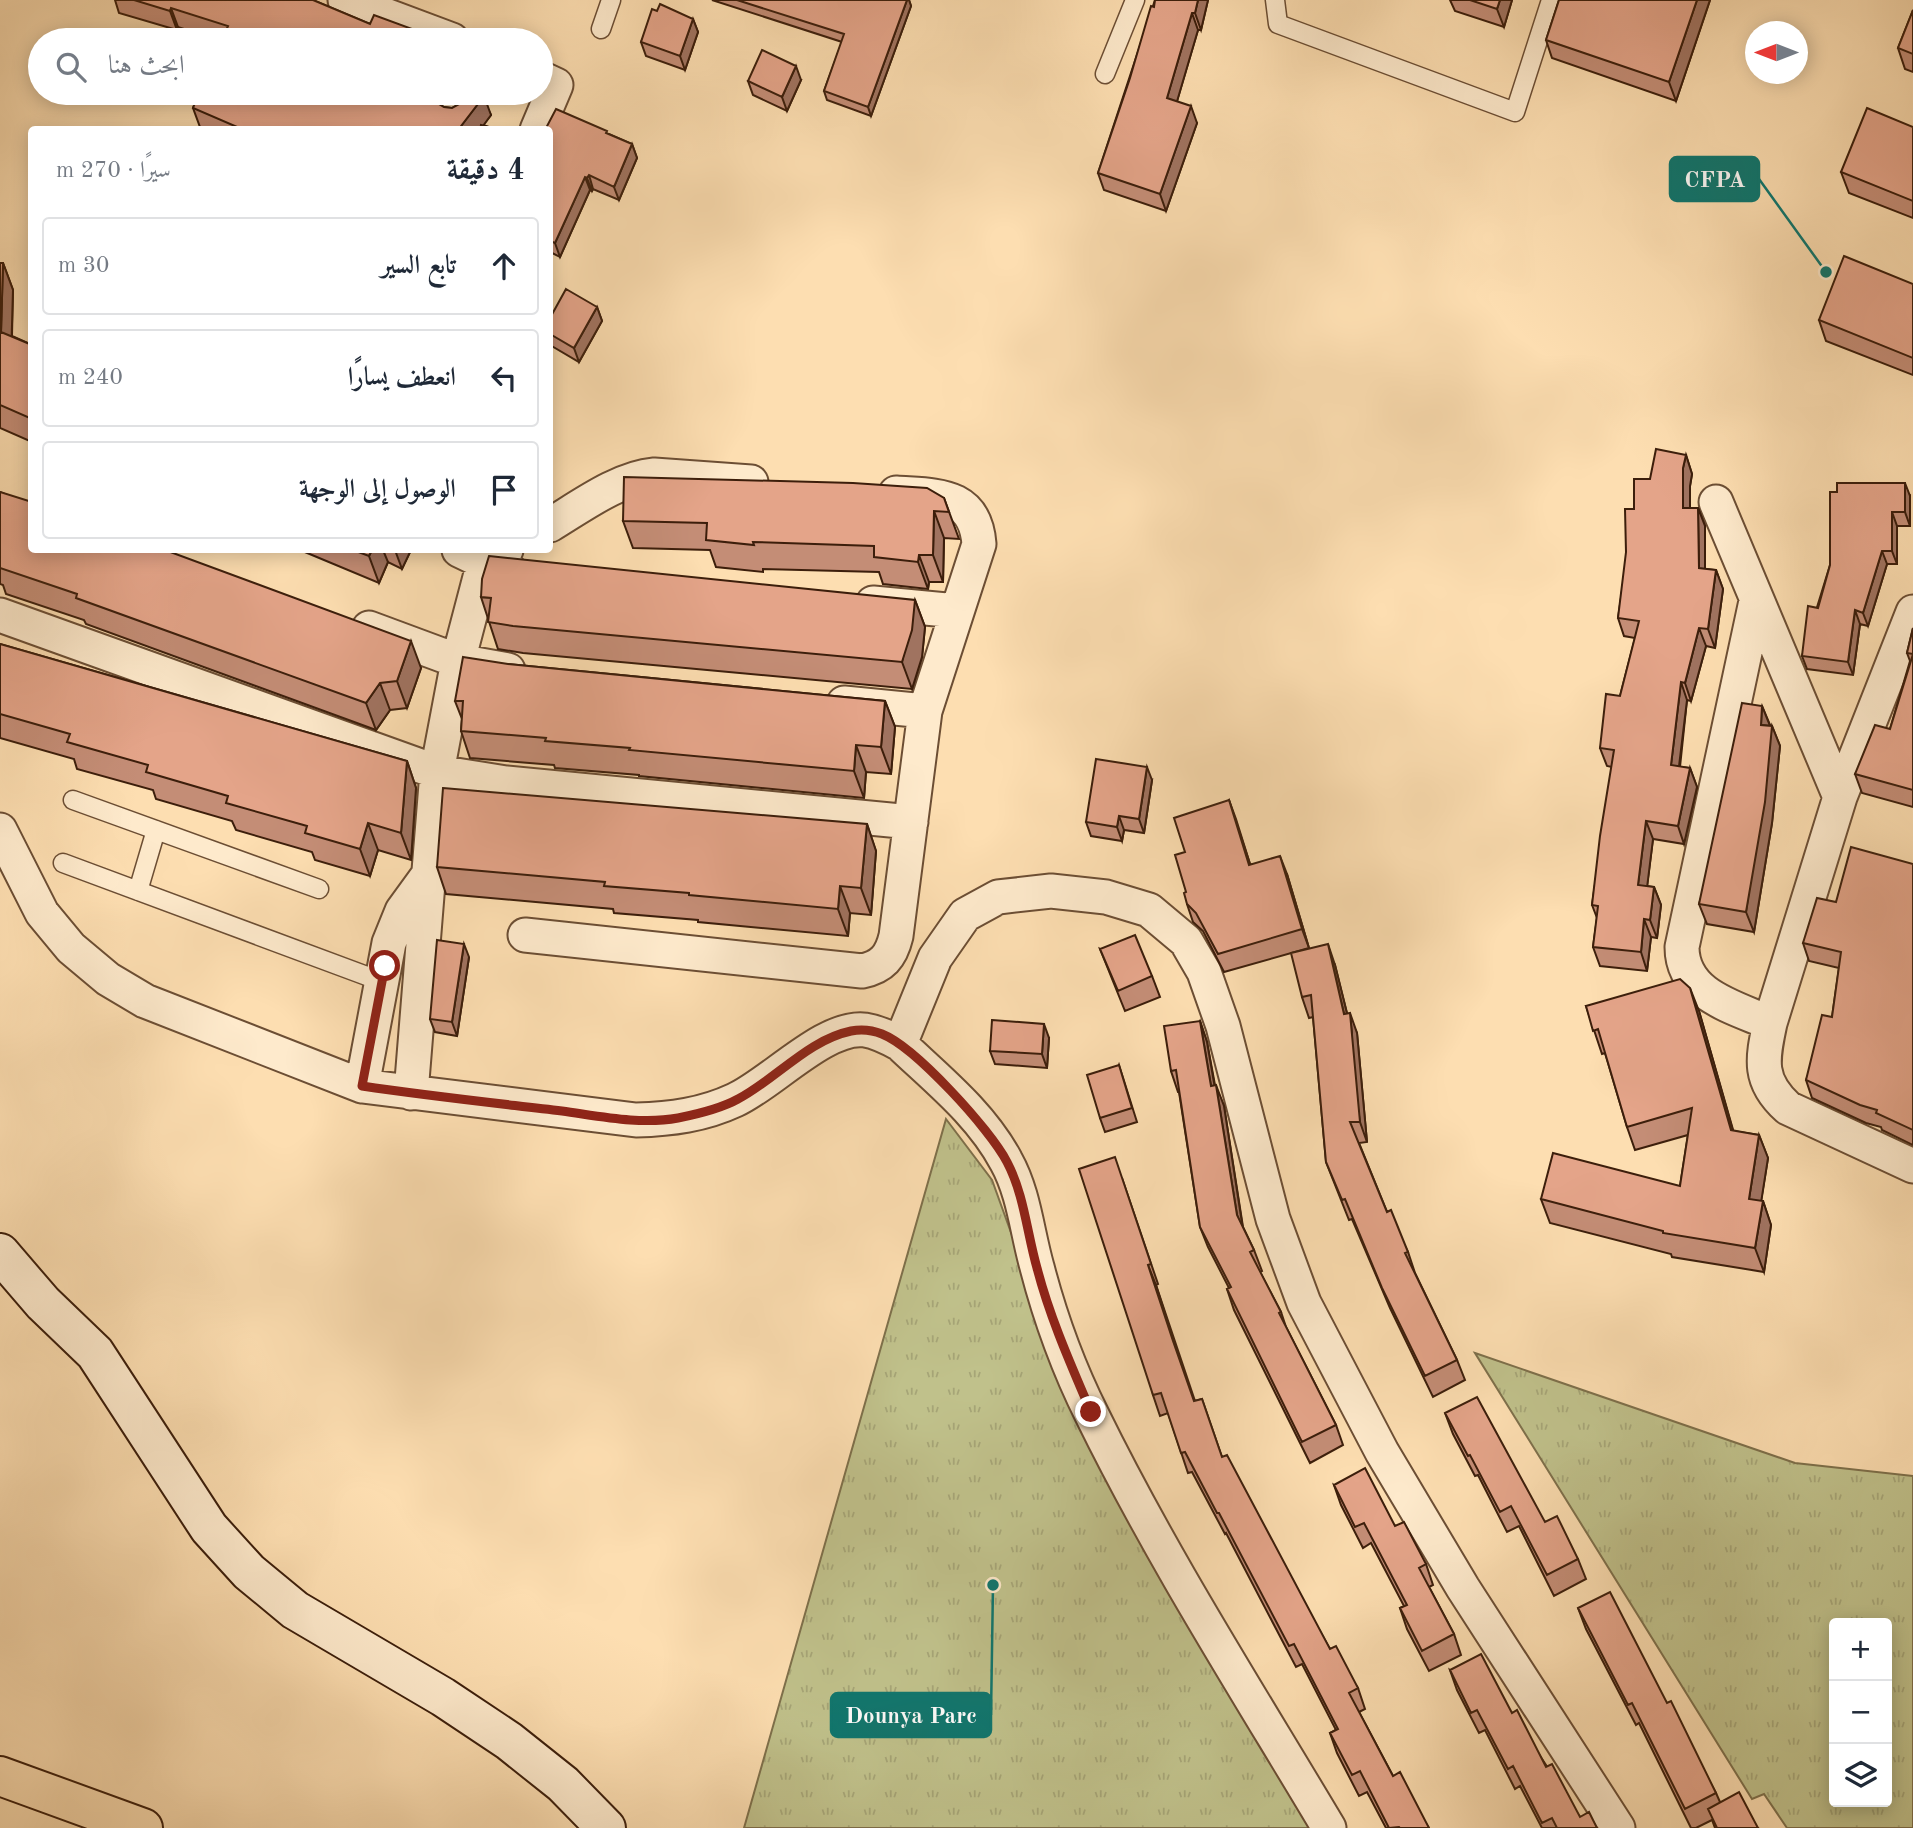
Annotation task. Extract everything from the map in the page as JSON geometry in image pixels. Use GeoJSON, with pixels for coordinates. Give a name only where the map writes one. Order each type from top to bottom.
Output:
{"type":"FeatureCollection","features":[{"type":"Feature","properties":{"kind":"highway"},"geometry":{"type":"LineString","coordinates":[[5,1775],[143,1828]]}},
{"type":"Feature","properties":{"kind":"street"},"geometry":{"type":"LineString","coordinates":[[345,0],[420,28]]}},
{"type":"Feature","properties":{"kind":"street"},"geometry":{"type":"LineString","coordinates":[[539,126],[548,105]]}},
{"type":"Feature","properties":{"kind":"street"},"geometry":{"type":"LineString","coordinates":[[553,523],[626,481],[640,476],[777,484]]}},
{"type":"Feature","properties":{"kind":"street"},"geometry":{"type":"LineString","coordinates":[[525,935],[862,971],[872,969],[889,956],[894,947],[925,711],[979,544],[978,530],[973,518],[965,507],[953,500],[941,496],[873,491]]}},
{"type":"Feature","properties":{"kind":"street"},"geometry":{"type":"LineString","coordinates":[[1716,502],[1840,797]]}},
{"type":"Feature","properties":{"kind":"street"},"geometry":{"type":"LineString","coordinates":[[411,1093],[437,772],[458,661],[483,554],[540,568]]}},
{"type":"Feature","properties":{"kind":"street"},"geometry":{"type":"LineString","coordinates":[[846,600],[957,611]]}},
{"type":"Feature","properties":{"kind":"street"},"geometry":{"type":"LineString","coordinates":[[1756,601],[1682,947],[1682,958],[1690,979],[1706,994],[1770,1023]]}},
{"type":"Feature","properties":{"kind":"street"},"geometry":{"type":"LineString","coordinates":[[1913,612],[1840,797],[1770,1023],[1763,1056],[1769,1086],[1788,1108],[1913,1166]]}},
{"type":"Feature","properties":{"kind":"street"},"geometry":{"type":"LineString","coordinates":[[0,615],[437,772],[506,783],[911,821]]}},
{"type":"Feature","properties":{"kind":"street"},"geometry":{"type":"LineString","coordinates":[[344,619],[458,661],[533,674]]}},
{"type":"Feature","properties":{"kind":"street"},"geometry":{"type":"LineString","coordinates":[[817,701],[925,711]]}},
{"type":"Feature","properties":{"kind":"street"},"geometry":{"type":"LineString","coordinates":[[0,830],[43,913],[71,948],[108,979],[145,1001],[362,1086],[636,1120],[674,1119],[708,1111],[738,1099],[813,1048],[849,1031],[863,1029],[883,1034],[900,1044],[971,1113],[991,1136],[1007,1163],[1019,1192],[1037,1270],[1052,1317],[1091,1412],[1161,1545],[1329,1828]]}},
{"type":"Feature","properties":{"kind":"street"},"geometry":{"type":"LineString","coordinates":[[362,1086],[389,943],[396,925],[427,876]]}},
{"type":"Feature","properties":{"kind":"street"},"geometry":{"type":"LineString","coordinates":[[900,1044],[935,958],[965,915],[998,897],[1051,891],[1106,897],[1149,910],[1186,941],[1204,972],[1223,1026],[1273,1219],[1304,1303],[1382,1452],[1457,1577],[1618,1828]]}},
{"type":"Feature","properties":{"kind":"street"},"geometry":{"type":"LineString","coordinates":[[0,1253],[43,1303],[95,1353],[209,1528],[249,1572],[295,1610],[443,1697],[509,1741],[563,1784],[606,1828]]}},
{"type":"Feature","properties":{"kind":"street"},"geometry":{"type":"LineString","coordinates":[[0,1295],[43,1303]]}},
{"type":"Feature","properties":{"kind":"lane"},"geometry":{"type":"LineString","coordinates":[[601,29],[611,0]]}},
{"type":"Feature","properties":{"kind":"lane"},"geometry":{"type":"LineString","coordinates":[[1105,74],[1135,0]]}},
{"type":"Feature","properties":{"kind":"lane"},"geometry":{"type":"LineString","coordinates":[[1275,0],[1278,24],[1515,112],[1551,0]]}},
{"type":"Feature","properties":{"kind":"lane"},"geometry":{"type":"LineString","coordinates":[[73,800],[319,890]]}},
{"type":"Feature","properties":{"kind":"lane"},"geometry":{"type":"LineString","coordinates":[[138,891],[156,830]]}},
{"type":"Feature","properties":{"kind":"lane"},"geometry":{"type":"LineString","coordinates":[[63,863],[383,982]]}},
{"type":"Feature","properties":{"kind":"green space"},"geometry":{"type":"Polygon","coordinates":[[[946,1119],[992,1180],[1030,1285],[1311,1828],[744,1828],[946,1119]]]}},
{"type":"Feature","properties":{"kind":"green space"},"geometry":{"type":"Polygon","coordinates":[[[1475,1353],[1795,1463],[1913,1476],[1913,1828],[1787,1828],[1764,1794],[1752,1799],[1475,1353]]]}},
{"type":"Feature","properties":{"kind":"building"},"geometry":{"type":"Polygon","coordinates":[[[134,0],[313,0],[370,24],[374,15],[409,28],[227,28],[228,26],[171,8],[170,11],[134,0]]]}},
{"type":"Feature","properties":{"kind":"building"},"geometry":{"type":"Polygon","coordinates":[[[737,0],[907,0],[868,107],[824,91],[844,34],[737,0]]]}},
{"type":"Feature","properties":{"kind":"building"},"geometry":{"type":"Polygon","coordinates":[[[1155,0],[1198,0],[1167,98],[1191,106],[1160,194],[1098,173],[1155,0]]]}},
{"type":"Feature","properties":{"kind":"building"},"geometry":{"type":"Polygon","coordinates":[[[1470,0],[1500,0],[1497,9],[1470,0]]]}},
{"type":"Feature","properties":{"kind":"building"},"geometry":{"type":"Polygon","coordinates":[[[1559,0],[1697,0],[1669,82],[1546,40],[1559,0]]]}},
{"type":"Feature","properties":{"kind":"building"},"geometry":{"type":"Polygon","coordinates":[[[660,4],[693,19],[680,56],[641,42],[652,9],[657,11],[660,4]]]}},
{"type":"Feature","properties":{"kind":"building"},"geometry":{"type":"Polygon","coordinates":[[[1913,10],[1913,54],[1898,48],[1913,10]]]}},
{"type":"Feature","properties":{"kind":"building"},"geometry":{"type":"Polygon","coordinates":[[[762,50],[796,66],[782,97],[748,81],[762,50]]]}},
{"type":"Feature","properties":{"kind":"building"},"geometry":{"type":"Polygon","coordinates":[[[194,105],[441,105],[452,108],[457,105],[477,105],[461,126],[235,126],[193,108],[194,105]]]}},
{"type":"Feature","properties":{"kind":"building"},"geometry":{"type":"Polygon","coordinates":[[[1867,108],[1913,127],[1913,201],[1841,172],[1867,108]]]}},
{"type":"Feature","properties":{"kind":"building"},"geometry":{"type":"Polygon","coordinates":[[[556,109],[632,144],[614,187],[589,175],[585,177],[555,243],[553,126],[547,126],[556,109]]]}},
{"type":"Feature","properties":{"kind":"building"},"geometry":{"type":"Polygon","coordinates":[[[1844,256],[1913,284],[1913,358],[1819,320],[1844,256]]]}},
{"type":"Feature","properties":{"kind":"building"},"geometry":{"type":"Polygon","coordinates":[[[0,263],[3,263],[1,332],[28,343],[28,417],[0,405],[0,263]]]}},
{"type":"Feature","properties":{"kind":"building"},"geometry":{"type":"Polygon","coordinates":[[[566,289],[597,307],[574,348],[553,336],[553,313],[566,289]]]}},
{"type":"Feature","properties":{"kind":"building"},"geometry":{"type":"Polygon","coordinates":[[[1656,449],[1686,455],[1683,468],[1683,508],[1698,508],[1699,568],[1716,570],[1708,629],[1699,628],[1685,683],[1681,682],[1671,765],[1690,768],[1678,826],[1646,821],[1638,885],[1654,887],[1650,920],[1644,919],[1641,952],[1593,947],[1598,906],[1592,905],[1614,750],[1600,748],[1606,694],[1620,696],[1639,621],[1618,618],[1626,552],[1625,509],[1634,509],[1634,479],[1650,479],[1656,449]]]}},
{"type":"Feature","properties":{"kind":"building"},"geometry":{"type":"Polygon","coordinates":[[[624,477],[853,483],[927,488],[944,498],[949,512],[934,511],[933,555],[919,555],[918,562],[874,557],[874,546],[753,542],[754,545],[706,540],[707,523],[623,521],[624,477]]]}},
{"type":"Feature","properties":{"kind":"building"},"geometry":{"type":"Polygon","coordinates":[[[1837,483],[1905,483],[1905,512],[1892,512],[1892,551],[1882,551],[1863,613],[1855,610],[1848,662],[1802,656],[1808,606],[1818,608],[1830,565],[1830,492],[1837,492],[1837,483]]]}},
{"type":"Feature","properties":{"kind":"building"},"geometry":{"type":"Polygon","coordinates":[[[0,492],[28,501],[28,553],[173,553],[411,641],[397,681],[380,683],[366,703],[76,598],[77,594],[0,568],[0,492]]]}},
{"type":"Feature","properties":{"kind":"building"},"geometry":{"type":"Polygon","coordinates":[[[489,556],[915,600],[912,630],[902,662],[488,622],[491,598],[481,597],[482,579],[489,556]]]}},
{"type":"Feature","properties":{"kind":"building"},"geometry":{"type":"Polygon","coordinates":[[[1913,628],[1913,654],[1907,653],[1913,628]]]}},
{"type":"Feature","properties":{"kind":"building"},"geometry":{"type":"Polygon","coordinates":[[[0,644],[407,761],[401,833],[368,823],[360,849],[305,833],[307,826],[226,803],[228,796],[146,772],[148,765],[67,742],[70,734],[0,714],[0,644]]]}},
{"type":"Feature","properties":{"kind":"building"},"geometry":{"type":"Polygon","coordinates":[[[1913,654],[1913,790],[1855,774],[1875,725],[1890,729],[1913,654]]]}},
{"type":"Feature","properties":{"kind":"building"},"geometry":{"type":"Polygon","coordinates":[[[463,657],[508,664],[885,701],[881,747],[856,745],[854,771],[461,731],[463,701],[455,701],[463,657]]]}},
{"type":"Feature","properties":{"kind":"building"},"geometry":{"type":"Polygon","coordinates":[[[1742,703],[1762,706],[1761,725],[1772,726],[1765,802],[1746,912],[1699,904],[1742,703]]]}},
{"type":"Feature","properties":{"kind":"building"},"geometry":{"type":"Polygon","coordinates":[[[1096,759],[1147,767],[1139,819],[1119,816],[1117,827],[1086,822],[1096,759]]]}},
{"type":"Feature","properties":{"kind":"building"},"geometry":{"type":"Polygon","coordinates":[[[443,788],[867,824],[861,888],[840,886],[838,909],[604,886],[605,882],[437,867],[443,788]]]}},
{"type":"Feature","properties":{"kind":"building"},"geometry":{"type":"Polygon","coordinates":[[[1229,800],[1249,865],[1280,856],[1302,929],[1218,954],[1196,913],[1187,904],[1175,855],[1185,852],[1174,818],[1229,800]]]}},
{"type":"Feature","properties":{"kind":"building"},"geometry":{"type":"Polygon","coordinates":[[[1851,847],[1913,864],[1913,1130],[1876,1113],[1877,1110],[1806,1080],[1822,1015],[1832,1017],[1841,952],[1803,943],[1817,898],[1836,902],[1851,847]]]}},
{"type":"Feature","properties":{"kind":"building"},"geometry":{"type":"Polygon","coordinates":[[[1135,935],[1152,976],[1118,991],[1100,949],[1135,935]]]}},
{"type":"Feature","properties":{"kind":"building"},"geometry":{"type":"Polygon","coordinates":[[[437,940],[464,944],[452,1022],[430,1019],[437,940]]]}},
{"type":"Feature","properties":{"kind":"building"},"geometry":{"type":"Polygon","coordinates":[[[1328,944],[1344,1014],[1350,1013],[1360,1122],[1350,1122],[1387,1212],[1391,1210],[1408,1252],[1405,1253],[1457,1360],[1425,1376],[1326,1162],[1311,995],[1302,997],[1291,953],[1328,944]]]}},
{"type":"Feature","properties":{"kind":"building"},"geometry":{"type":"Polygon","coordinates":[[[1680,979],[1690,988],[1731,1130],[1759,1135],[1749,1199],[1763,1201],[1755,1248],[1663,1233],[1541,1199],[1553,1153],[1680,1186],[1692,1108],[1627,1127],[1598,1029],[1593,1031],[1586,1006],[1680,979]]]}},
{"type":"Feature","properties":{"kind":"building"},"geometry":{"type":"Polygon","coordinates":[[[992,1020],[1044,1024],[1042,1054],[990,1051],[992,1020]]]}},
{"type":"Feature","properties":{"kind":"building"},"geometry":{"type":"Polygon","coordinates":[[[1200,1021],[1211,1086],[1216,1085],[1237,1215],[1254,1250],[1250,1252],[1336,1425],[1302,1442],[1227,1289],[1231,1287],[1200,1227],[1176,1070],[1171,1071],[1164,1026],[1200,1021]]]}},
{"type":"Feature","properties":{"kind":"building"},"geometry":{"type":"Polygon","coordinates":[[[1119,1065],[1132,1108],[1100,1118],[1087,1075],[1119,1065]]]}},
{"type":"Feature","properties":{"kind":"building"},"geometry":{"type":"Polygon","coordinates":[[[1115,1157],[1194,1401],[1202,1399],[1222,1457],[1227,1455],[1330,1649],[1336,1646],[1358,1688],[1349,1693],[1393,1776],[1400,1772],[1429,1828],[1389,1828],[1360,1771],[1352,1775],[1330,1733],[1338,1729],[1294,1644],[1289,1646],[1185,1452],[1181,1453],[1161,1393],[1153,1395],[1079,1169],[1115,1157]]]}},
{"type":"Feature","properties":{"kind":"building"},"geometry":{"type":"Polygon","coordinates":[[[1477,1397],[1545,1522],[1557,1516],[1578,1559],[1547,1575],[1511,1506],[1500,1512],[1445,1413],[1477,1397]]]}},
{"type":"Feature","properties":{"kind":"building"},"geometry":{"type":"Polygon","coordinates":[[[1365,1468],[1395,1526],[1404,1522],[1426,1564],[1419,1568],[1454,1634],[1422,1651],[1400,1608],[1407,1605],[1364,1523],[1355,1527],[1334,1485],[1365,1468]]]}},
{"type":"Feature","properties":{"kind":"building"},"geometry":{"type":"Polygon","coordinates":[[[1610,1592],[1667,1703],[1671,1701],[1716,1793],[1685,1809],[1632,1703],[1628,1705],[1578,1608],[1610,1592]]]}},
{"type":"Feature","properties":{"kind":"building"},"geometry":{"type":"Polygon","coordinates":[[[1481,1654],[1512,1713],[1517,1710],[1546,1767],[1552,1764],[1580,1817],[1589,1812],[1597,1828],[1557,1828],[1552,1818],[1542,1823],[1513,1766],[1508,1769],[1477,1710],[1471,1713],[1450,1670],[1481,1654]]]}},
{"type":"Feature","properties":{"kind":"building"},"geometry":{"type":"Polygon","coordinates":[[[1739,1792],[1758,1828],[1717,1828],[1708,1809],[1739,1792]]]}},
{"type":"Feature","properties":{"kind":"place","name":"CFPA"},"geometry":{"type":"Point","coordinates":[1826,272]}},
{"type":"Feature","properties":{"kind":"place","name":"Dounya Parc"},"geometry":{"type":"Point","coordinates":[993,1585]}},
{"type":"Feature","properties":{"kind":"route"},"geometry":{"type":"LineString","coordinates":[[385,966],[362,1086],[636,1120],[674,1119],[708,1111],[738,1099],[813,1048],[849,1031],[863,1029],[883,1034],[900,1044],[971,1113],[991,1136],[1007,1163],[1019,1192],[1037,1270],[1052,1317],[1091,1412]]}}]}
